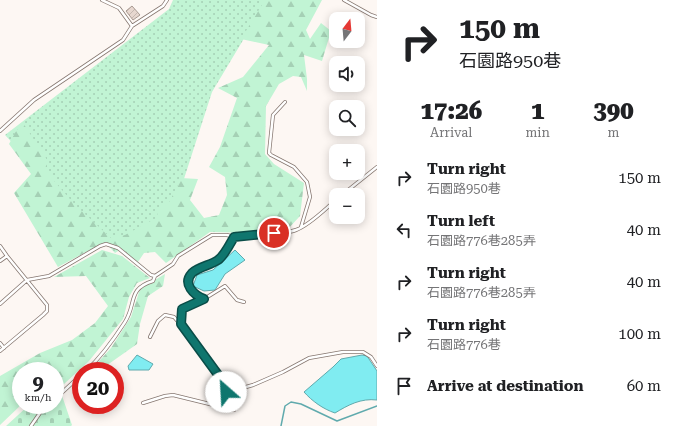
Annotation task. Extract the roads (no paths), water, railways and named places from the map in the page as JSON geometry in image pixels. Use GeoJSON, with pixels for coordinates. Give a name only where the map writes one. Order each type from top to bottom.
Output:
{"type":"FeatureCollection","features":[{"type":"Feature","properties":{"kind":"lane"},"geometry":{"type":"LineString","coordinates":[[102,0],[119,8],[132,26]]}},
{"type":"Feature","properties":{"kind":"lane"},"geometry":{"type":"LineString","coordinates":[[0,131],[34,100],[123,40],[132,26],[164,6],[167,0]]}},
{"type":"Feature","properties":{"kind":"lane"},"geometry":{"type":"LineString","coordinates":[[344,0],[370,15],[377,17]]}},
{"type":"Feature","properties":{"kind":"lane"},"geometry":{"type":"LineString","coordinates":[[285,102],[273,115],[269,153],[294,167],[307,182],[310,197],[301,227]]}},
{"type":"Feature","properties":{"kind":"lane"},"geometry":{"type":"LineString","coordinates":[[351,188],[377,167]]}},
{"type":"Feature","properties":{"kind":"lane"},"geometry":{"type":"LineString","coordinates":[[96,362],[126,321],[134,295],[142,284],[153,281],[155,276],[173,264],[178,256],[212,235],[226,235],[234,237],[287,232],[301,227],[329,205]]}},
{"type":"Feature","properties":{"kind":"lane"},"geometry":{"type":"LineString","coordinates":[[204,299],[198,297],[190,289],[188,281],[192,273],[219,260],[234,237]]}},
{"type":"Feature","properties":{"kind":"lane"},"geometry":{"type":"LineString","coordinates":[[0,304],[27,280],[49,276],[93,249],[106,244],[118,248],[151,275],[155,276]]}},
{"type":"Feature","properties":{"kind":"lane"},"geometry":{"type":"LineString","coordinates":[[0,246],[47,305],[47,311],[0,351]]}},
{"type":"Feature","properties":{"kind":"lane"},"geometry":{"type":"LineString","coordinates":[[0,261],[7,256]]}},
{"type":"Feature","properties":{"kind":"lane"},"geometry":{"type":"LineString","coordinates":[[181,324],[182,309],[204,299],[225,286],[237,300],[244,302]]}},
{"type":"Feature","properties":{"kind":"lane"},"geometry":{"type":"LineString","coordinates":[[143,403],[173,395],[234,410],[226,392],[227,387],[181,324],[174,317],[166,315],[158,321],[150,337]]}},
{"type":"Feature","properties":{"kind":"lane"},"geometry":{"type":"LineString","coordinates":[[0,343],[4,348]]}},
{"type":"Feature","properties":{"kind":"lane"},"geometry":{"type":"LineString","coordinates":[[227,387],[239,389],[253,385],[283,372],[309,358],[343,352],[363,352],[371,357],[377,366]]}},
{"type":"Feature","properties":{"kind":"lane"},"geometry":{"type":"LineString","coordinates":[[64,391],[72,383]]}},
{"type":"Feature","properties":{"kind":"lane"},"geometry":{"type":"LineString","coordinates":[[31,426],[39,414]]}},
{"type":"Feature","properties":{"kind":"water"},"geometry":{"type":"Polygon","coordinates":[[[235,250],[245,260],[225,274],[215,290],[204,291],[193,286],[197,275],[213,270],[235,250]]]}},
{"type":"Feature","properties":{"kind":"water"},"geometry":{"type":"Polygon","coordinates":[[[137,355],[153,364],[149,370],[129,370],[128,366],[137,355]]]}},
{"type":"Feature","properties":{"kind":"water"},"geometry":{"type":"Polygon","coordinates":[[[362,355],[367,356],[377,371],[377,400],[360,401],[335,413],[318,404],[304,392],[341,359],[362,355]]]}},
{"type":"Feature","properties":{"kind":"waterway"},"geometry":{"type":"LineString","coordinates":[[281,426],[285,406],[291,402],[301,404],[337,421],[377,406]]}}]}
